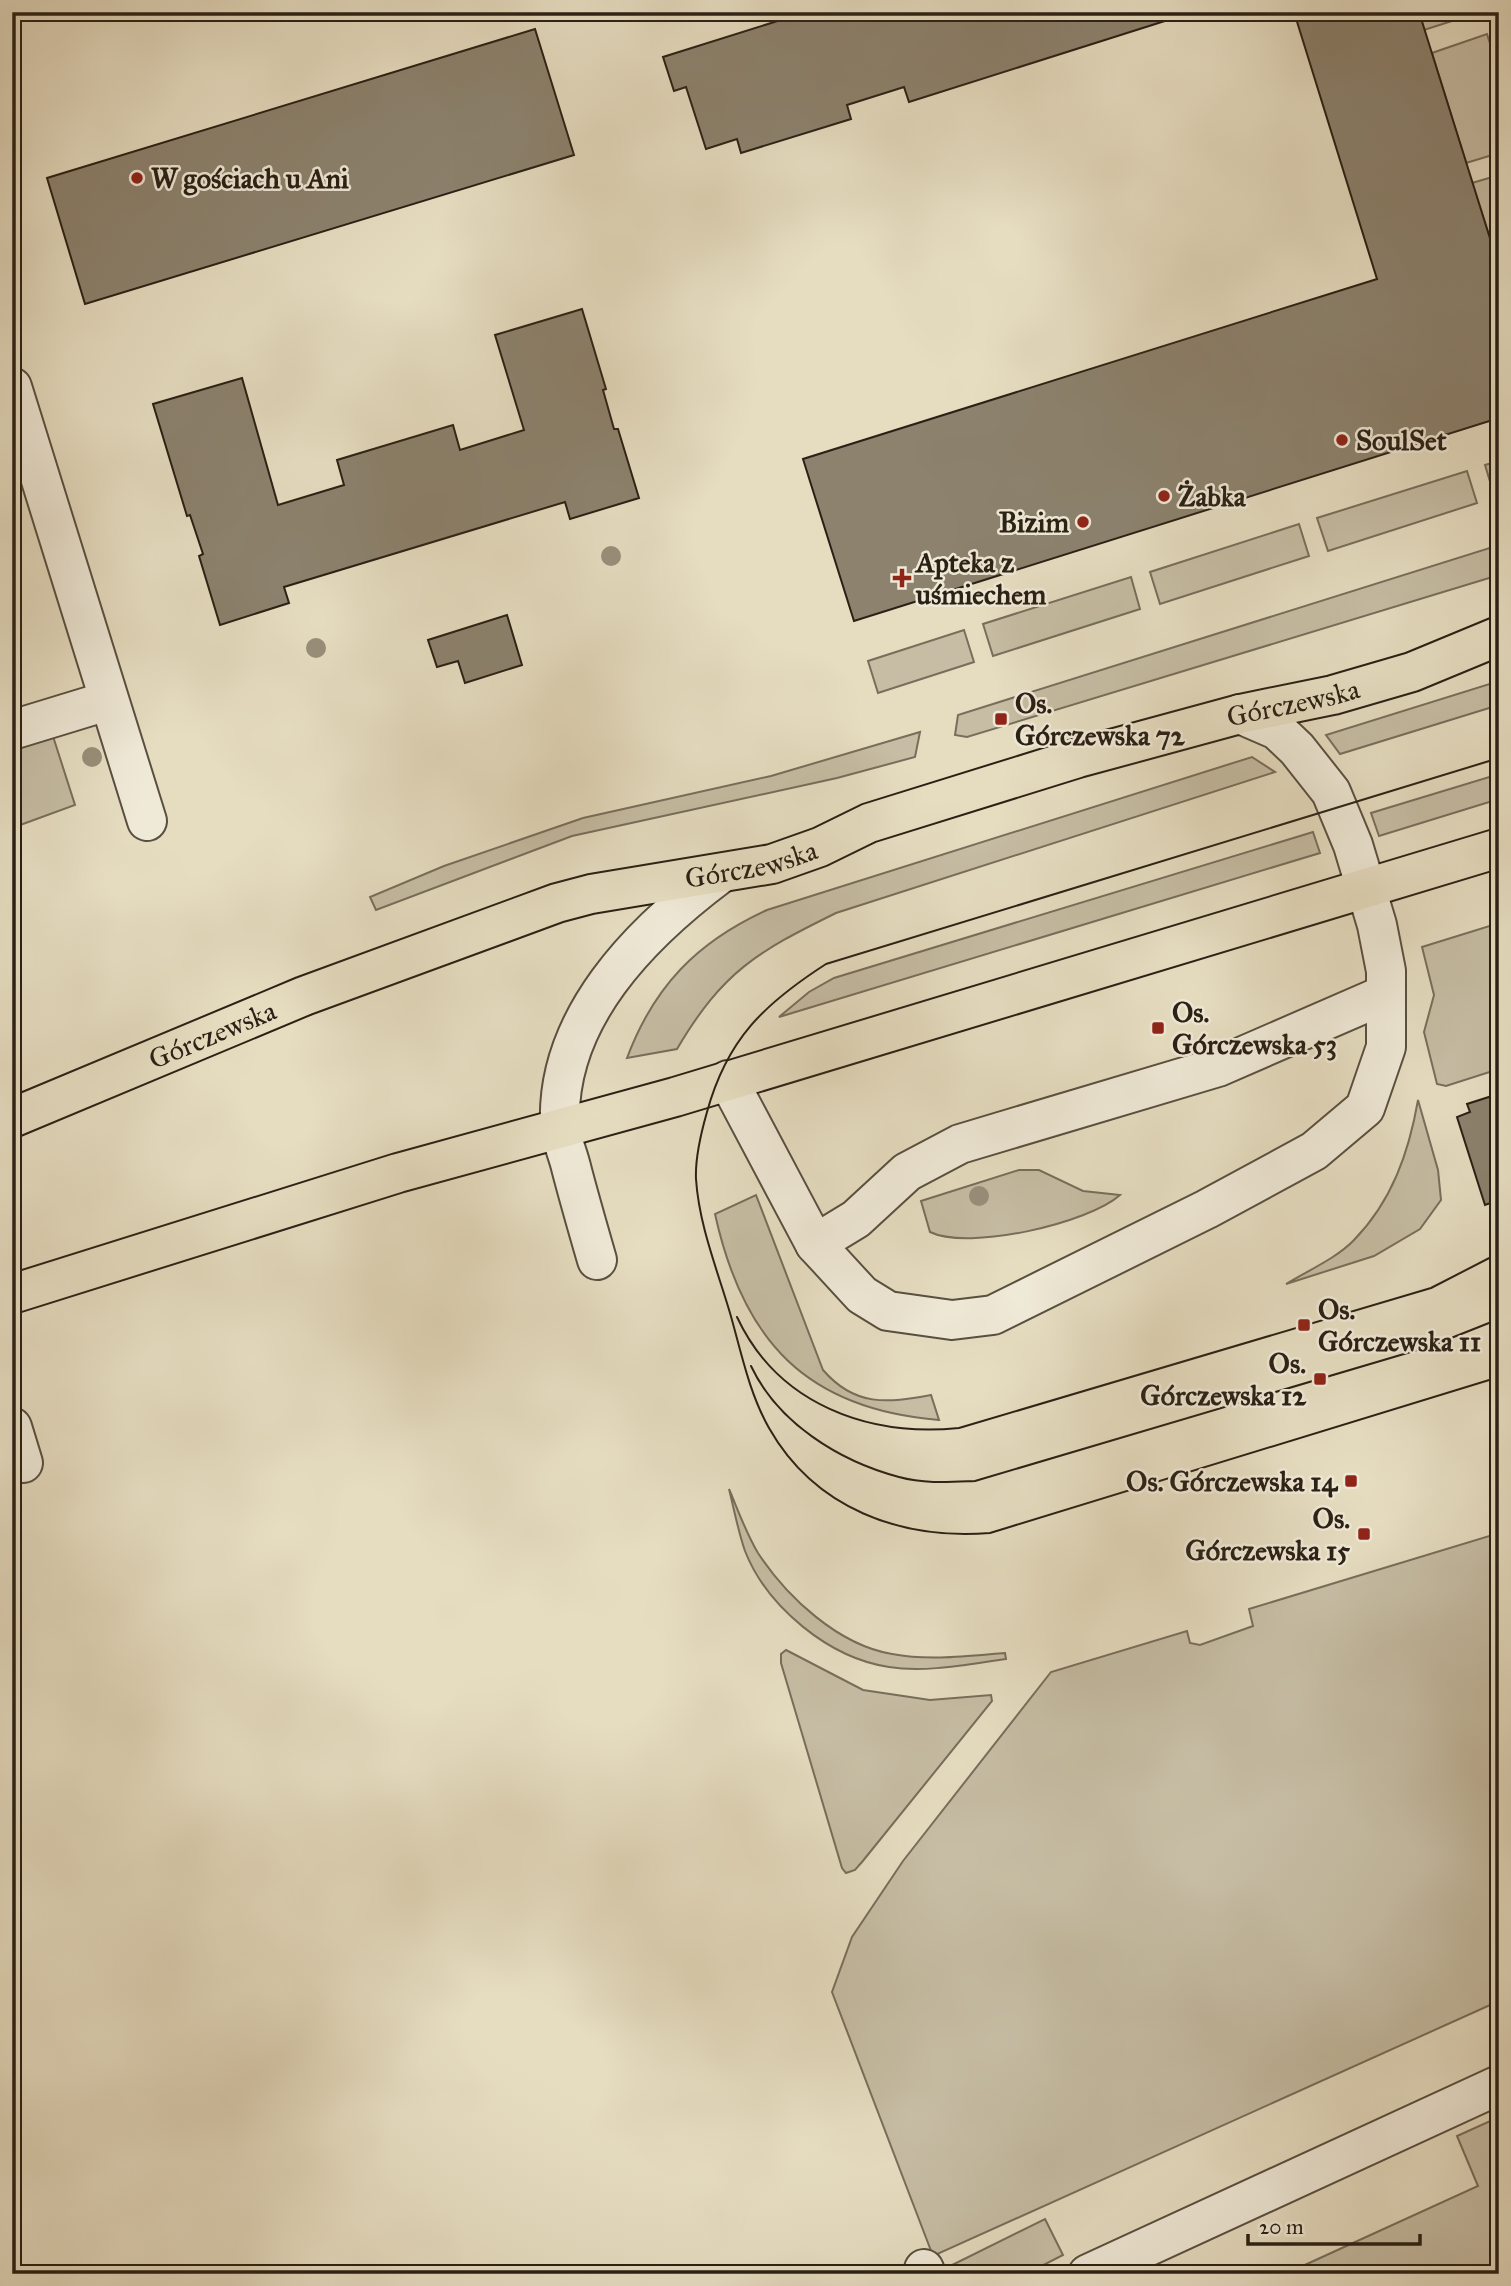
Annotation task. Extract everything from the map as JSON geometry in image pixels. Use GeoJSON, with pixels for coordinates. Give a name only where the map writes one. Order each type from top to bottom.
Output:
{"type":"FeatureCollection","features":[{"type":"Feature","properties":{"kind":"main road","name":"Górczewska"},"geometry":{"type":"LineString","coordinates":[[12,1118],[304,996],[557,902],[772,864],[820,847],[869,823],[1078,758],[1240,714],[1333,695],[1412,672],[1499,636]]}},
{"type":"Feature","properties":{"kind":"main road"},"geometry":{"type":"LineString","coordinates":[[12,1294],[398,1173],[729,1080],[1499,848]]}},
{"type":"Feature","properties":{"kind":"street"},"geometry":{"type":"LineString","coordinates":[[12,387],[146,821]]}},
{"type":"Feature","properties":{"kind":"street"},"geometry":{"type":"LineString","coordinates":[[12,730],[107,701]]}},
{"type":"Feature","properties":{"kind":"street"},"geometry":{"type":"LineString","coordinates":[[729,1080],[815,1244],[862,1295],[888,1311],[952,1320],[993,1315],[1207,1209],[1314,1151],[1365,1108],[1385,1047],[1385,971],[1366,886],[1345,824],[1323,779],[1277,730],[1240,714]]}},
{"type":"Feature","properties":{"kind":"street"},"geometry":{"type":"LineString","coordinates":[[597,1260],[560,1127],[569,1062],[598,996],[644,938],[685,900],[720,874]]}},
{"type":"Feature","properties":{"kind":"street"},"geometry":{"type":"LineString","coordinates":[[815,1244],[856,1219],[907,1172],[960,1144],[1218,1068],[1386,994]]}},
{"type":"Feature","properties":{"kind":"street"},"geometry":{"type":"LineString","coordinates":[[12,1427],[23,1464]]}},
{"type":"Feature","properties":{"kind":"street"},"geometry":{"type":"LineString","coordinates":[[1088,2274],[1499,2085]]}},
{"type":"Feature","properties":{"kind":"shaded area"},"geometry":{"type":"Polygon","coordinates":[[[1419,12],[1480,12],[1424,30],[1419,12]]]}},
{"type":"Feature","properties":{"kind":"shaded area"},"geometry":{"type":"Polygon","coordinates":[[[1487,34],[1499,72],[1499,153],[1466,163],[1432,53],[1487,34]]]}},
{"type":"Feature","properties":{"kind":"shaded area"},"geometry":{"type":"Polygon","coordinates":[[[1499,175],[1499,267],[1472,183],[1499,175]]]}},
{"type":"Feature","properties":{"kind":"shaded area"},"geometry":{"type":"Polygon","coordinates":[[[1499,461],[1499,496],[1495,498],[1485,465],[1499,461]]]}},
{"type":"Feature","properties":{"kind":"shaded area"},"geometry":{"type":"Polygon","coordinates":[[[1467,471],[1477,503],[1328,551],[1317,518],[1467,471]]]}},
{"type":"Feature","properties":{"kind":"shaded area"},"geometry":{"type":"Polygon","coordinates":[[[1299,524],[1309,556],[1160,604],[1150,572],[1299,524]]]}},
{"type":"Feature","properties":{"kind":"shaded area"},"geometry":{"type":"Polygon","coordinates":[[[1499,545],[1499,575],[967,737],[955,735],[958,715],[1499,545]]]}},
{"type":"Feature","properties":{"kind":"shaded area"},"geometry":{"type":"Polygon","coordinates":[[[1131,577],[1140,609],[993,656],[983,624],[1131,577]]]}},
{"type":"Feature","properties":{"kind":"shaded area"},"geometry":{"type":"Polygon","coordinates":[[[964,630],[974,662],[878,693],[868,661],[964,630]]]}},
{"type":"Feature","properties":{"kind":"shaded area"},"geometry":{"type":"Polygon","coordinates":[[[1499,681],[1499,705],[1340,754],[1326,735],[1499,681]]]}},
{"type":"Feature","properties":{"kind":"shaded area"},"geometry":{"type":"Polygon","coordinates":[[[51,730],[75,805],[12,828],[12,743],[51,730]]]}},
{"type":"Feature","properties":{"kind":"shaded area"},"geometry":{"type":"Polygon","coordinates":[[[920,732],[915,757],[837,778],[572,836],[376,910],[370,897],[444,866],[583,818],[771,776],[920,732]]]}},
{"type":"Feature","properties":{"kind":"shaded area"},"geometry":{"type":"Polygon","coordinates":[[[1252,757],[1275,772],[836,913],[784,940],[744,966],[710,1000],[677,1049],[627,1058],[650,1009],[681,969],[719,936],[767,910],[1252,757]]]}},
{"type":"Feature","properties":{"kind":"shaded area"},"geometry":{"type":"Polygon","coordinates":[[[1499,774],[1499,799],[1379,836],[1371,813],[1499,774]]]}},
{"type":"Feature","properties":{"kind":"shaded area"},"geometry":{"type":"Polygon","coordinates":[[[1313,832],[1320,853],[779,1017],[809,992],[834,978],[1313,832]]]}},
{"type":"Feature","properties":{"kind":"shaded area"},"geometry":{"type":"Polygon","coordinates":[[[1499,923],[1499,1069],[1446,1086],[1437,1084],[1424,1032],[1434,995],[1422,947],[1499,923]]]}},
{"type":"Feature","properties":{"kind":"shaded area"},"geometry":{"type":"Polygon","coordinates":[[[1418,1100],[1438,1170],[1441,1200],[1420,1229],[1374,1256],[1286,1284],[1347,1247],[1379,1209],[1404,1157],[1418,1100]]]}},
{"type":"Feature","properties":{"kind":"shaded area"},"geometry":{"type":"Polygon","coordinates":[[[1019,1170],[1039,1170],[1083,1191],[1120,1195],[1083,1215],[1028,1231],[972,1238],[948,1237],[930,1232],[921,1201],[1019,1170]]]}},
{"type":"Feature","properties":{"kind":"shaded area"},"geometry":{"type":"Polygon","coordinates":[[[756,1195],[823,1370],[847,1391],[872,1399],[900,1400],[931,1395],[939,1420],[892,1413],[852,1401],[817,1383],[788,1360],[763,1332],[743,1298],[727,1259],[715,1214],[756,1195]]]}},
{"type":"Feature","properties":{"kind":"shaded area"},"geometry":{"type":"Polygon","coordinates":[[[729,1489],[750,1538],[770,1570],[799,1602],[834,1630],[852,1641],[892,1654],[934,1658],[1005,1653],[1006,1659],[948,1667],[903,1669],[866,1662],[823,1641],[784,1610],[755,1572],[745,1551],[729,1489]]]}},
{"type":"Feature","properties":{"kind":"shaded area"},"geometry":{"type":"Polygon","coordinates":[[[1499,1533],[1499,2001],[933,2256],[832,1992],[852,1937],[903,1861],[1051,1672],[1187,1631],[1190,1643],[1200,1645],[1253,1626],[1249,1609],[1499,1533]]]}},
{"type":"Feature","properties":{"kind":"shaded area"},"geometry":{"type":"Polygon","coordinates":[[[786,1650],[863,1690],[930,1700],[991,1695],[992,1701],[862,1862],[855,1870],[846,1873],[842,1868],[781,1663],[781,1654],[786,1650]]]}},
{"type":"Feature","properties":{"kind":"shaded area"},"geometry":{"type":"Polygon","coordinates":[[[1499,2117],[1499,2274],[1285,2274],[1478,2186],[1457,2136],[1499,2117]]]}},
{"type":"Feature","properties":{"kind":"shaded area"},"geometry":{"type":"Polygon","coordinates":[[[1045,2219],[1063,2255],[1026,2274],[934,2274],[1045,2219]]]}},
{"type":"Feature","properties":{"kind":"building"},"geometry":{"type":"Polygon","coordinates":[[[806,12],[1187,14],[909,102],[904,87],[847,105],[851,119],[741,153],[737,139],[706,149],[686,87],[674,91],[663,57],[806,12]]]}},
{"type":"Feature","properties":{"kind":"building"},"geometry":{"type":"Polygon","coordinates":[[[1294,12],[1419,12],[1499,267],[1499,418],[854,621],[803,459],[1377,279],[1294,12]]]}},
{"type":"Feature","properties":{"kind":"building"},"geometry":{"type":"Polygon","coordinates":[[[535,29],[574,155],[85,304],[47,178],[535,29]]]}},
{"type":"Feature","properties":{"kind":"building"},"geometry":{"type":"Polygon","coordinates":[[[582,309],[606,389],[603,390],[614,429],[618,429],[639,498],[570,519],[565,502],[284,587],[289,603],[220,625],[199,556],[203,554],[190,515],[187,516],[153,404],[242,378],[278,505],[344,485],[337,460],[453,425],[460,450],[524,430],[495,335],[582,309]]]}},
{"type":"Feature","properties":{"kind":"building"},"geometry":{"type":"Polygon","coordinates":[[[507,615],[522,665],[465,683],[458,661],[437,667],[428,640],[507,615]]]}},
{"type":"Feature","properties":{"kind":"building"},"geometry":{"type":"Polygon","coordinates":[[[1496,1079],[1499,1088],[1499,1200],[1485,1205],[1457,1117],[1470,1112],[1467,1104],[1495,1095],[1491,1080],[1496,1079]]]}},
{"type":"Feature","properties":{"kind":"tram line"},"geometry":{"type":"LineString","coordinates":[[1499,758],[826,964],[766,1009],[737,1044],[715,1086],[697,1154],[696,1171],[698,1196],[709,1247],[751,1386],[769,1428],[788,1456],[810,1480],[863,1514],[893,1524],[924,1531],[990,1533],[1499,1377]]}},
{"type":"Feature","properties":{"kind":"tram line"},"geometry":{"type":"LineString","coordinates":[[737,1317],[755,1347],[776,1373],[802,1393],[830,1409],[860,1420],[892,1427],[959,1428],[1431,1288],[1499,1253]]}},
{"type":"Feature","properties":{"kind":"tram line"},"geometry":{"type":"LineString","coordinates":[[751,1366],[777,1405],[794,1422],[813,1437],[854,1461],[918,1481],[975,1481],[1431,1346],[1499,1319]]}},
{"type":"Feature","properties":{"kind":"place","name":"W gościach u Ani"},"geometry":{"type":"Point","coordinates":[137,178]}},
{"type":"Feature","properties":{"kind":"place","name":"SoulSet"},"geometry":{"type":"Point","coordinates":[1342,440]}},
{"type":"Feature","properties":{"kind":"place","name":"Żabka"},"geometry":{"type":"Point","coordinates":[1164,496]}},
{"type":"Feature","properties":{"kind":"place","name":"Bizim"},"geometry":{"type":"Point","coordinates":[1083,522]}},
{"type":"Feature","properties":{"kind":"place","name":"Apteka z uśmiechem"},"geometry":{"type":"Point","coordinates":[902,578]}},
{"type":"Feature","properties":{"kind":"place","name":"Os. Górczewska 72"},"geometry":{"type":"Point","coordinates":[1001,719]}},
{"type":"Feature","properties":{"kind":"place","name":"Os. Górczewska 53"},"geometry":{"type":"Point","coordinates":[1158,1028]}},
{"type":"Feature","properties":{"kind":"place","name":"Os. Górczewska 11"},"geometry":{"type":"Point","coordinates":[1304,1325]}},
{"type":"Feature","properties":{"kind":"place","name":"Os. Górczewska 12"},"geometry":{"type":"Point","coordinates":[1320,1379]}},
{"type":"Feature","properties":{"kind":"place","name":"Os. Górczewska 14"},"geometry":{"type":"Point","coordinates":[1351,1481]}},
{"type":"Feature","properties":{"kind":"place","name":"Os. Górczewska 15"},"geometry":{"type":"Point","coordinates":[1364,1534]}}]}
